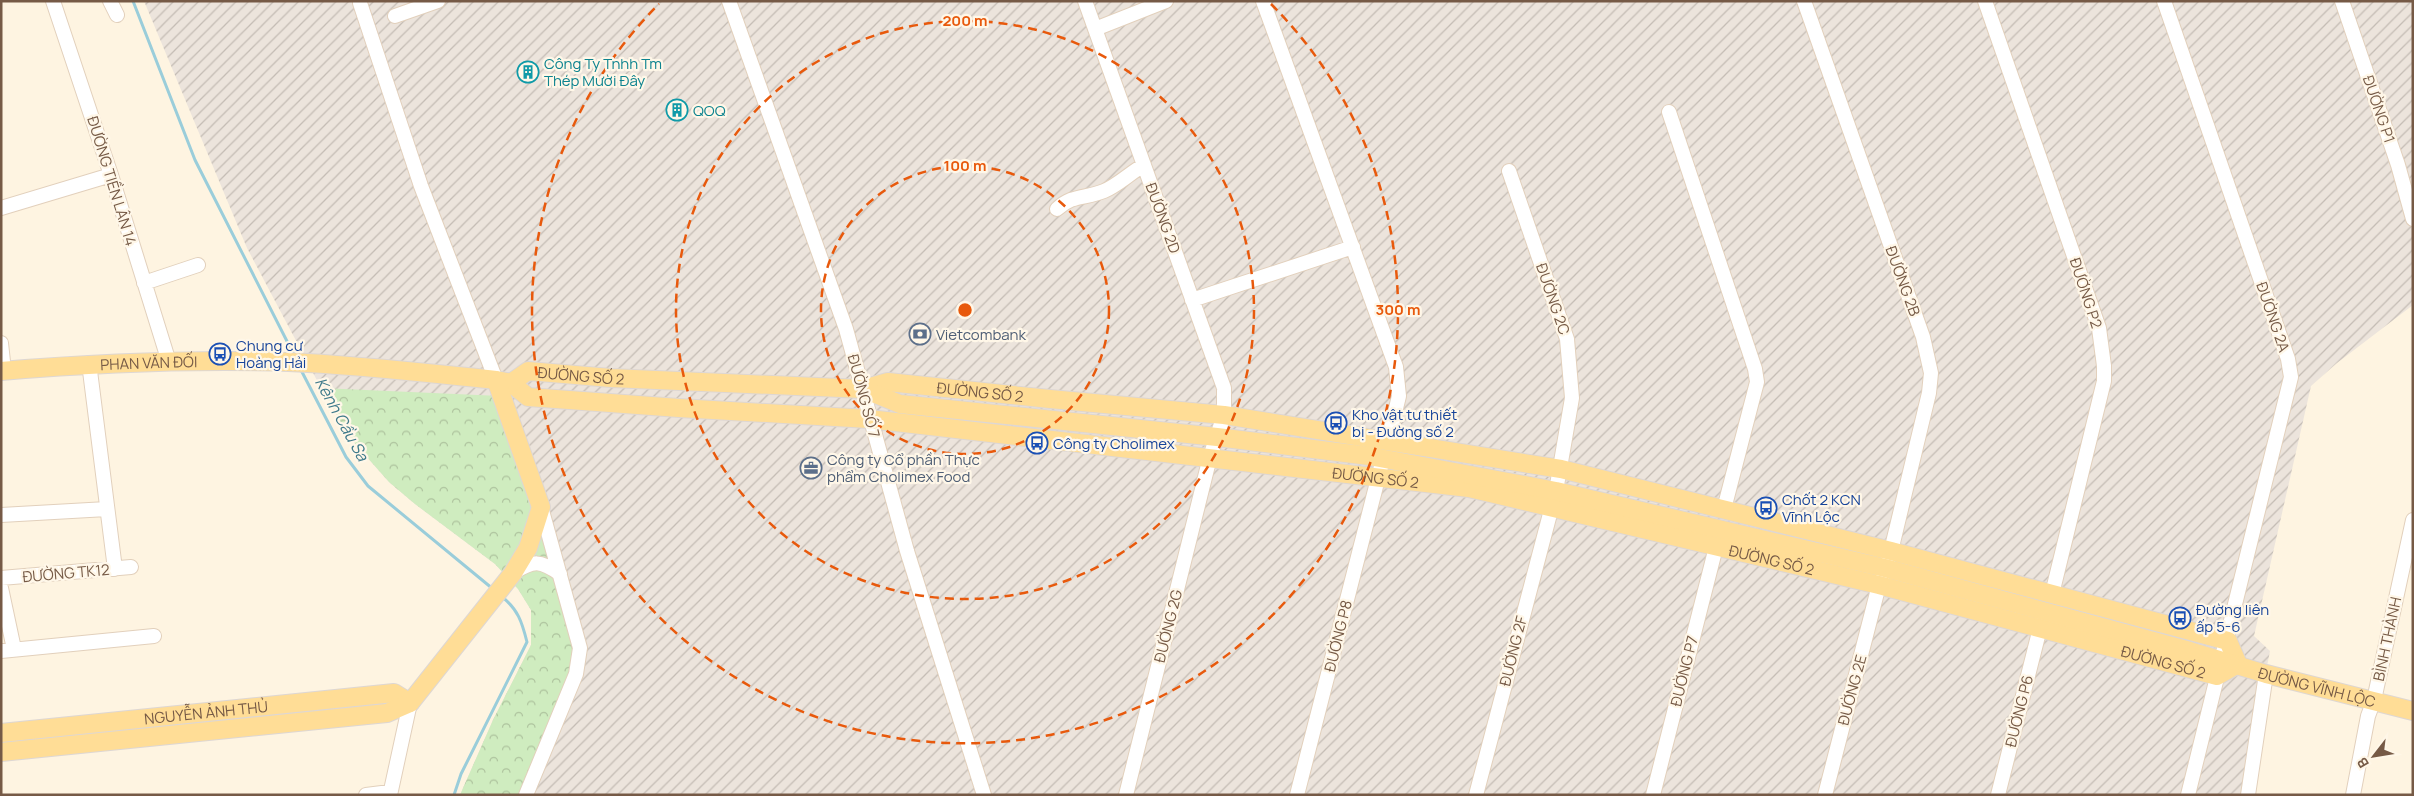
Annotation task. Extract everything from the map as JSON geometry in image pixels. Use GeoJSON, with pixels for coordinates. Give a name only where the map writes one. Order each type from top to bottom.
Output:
{"type":"FeatureCollection","features":[{"type":"Feature","properties":{"kind":"main road","name":"PHAN VĂN ĐỐI"},"geometry":{"type":"LineString","coordinates":[[3,371],[90,363],[288,362],[504,381]]}},
{"type":"Feature","properties":{"kind":"main road","name":"ĐƯỜNG SỐ 2"},"geometry":{"type":"LineString","coordinates":[[504,381],[528,371],[611,378],[862,389],[888,382],[1050,400],[1224,415],[1561,469],[1890,551],[2228,641]]}},
{"type":"Feature","properties":{"kind":"main road","name":"ĐƯỜNG SỐ 2"},"geometry":{"type":"LineString","coordinates":[[504,381],[528,397],[869,419],[1210,457],[1553,499],[1716,547],[1879,585],[2040,628],[2225,667]]}},
{"type":"Feature","properties":{"kind":"main road"},"geometry":{"type":"LineString","coordinates":[[504,381],[541,507]]}},
{"type":"Feature","properties":{"kind":"main road","name":"ĐƯỜNG SỐ 2"},"geometry":{"type":"LineString","coordinates":[[862,389],[900,404],[1217,437],[1383,459],[1553,499],[1885,568],[2225,667]]}},
{"type":"Feature","properties":{"kind":"main road","name":"ĐƯỜNG SỐ 2"},"geometry":{"type":"LineString","coordinates":[[869,419],[900,404]]}},
{"type":"Feature","properties":{"kind":"main road","name":"NGUYỄN ẢNH THỦ"},"geometry":{"type":"LineString","coordinates":[[1,752],[387,713],[410,703],[513,573],[528,548],[541,507]]}},
{"type":"Feature","properties":{"kind":"main road"},"geometry":{"type":"LineString","coordinates":[[2225,667],[2228,641]]}},
{"type":"Feature","properties":{"kind":"main road","name":"ĐƯỜNG VĨNH LỘC"},"geometry":{"type":"LineString","coordinates":[[2225,667],[2266,674],[2413,711]]}},
{"type":"Feature","properties":{"kind":"main road","name":"NGUYỄN ẢNH THỦ"},"geometry":{"type":"LineString","coordinates":[[1,733],[394,693],[410,703]]}},
{"type":"Feature","properties":{"kind":"street","name":"ĐƯỜNG TIỀN LÂN 14"},"geometry":{"type":"LineString","coordinates":[[52,1],[111,175],[169,362]]}},
{"type":"Feature","properties":{"kind":"street"},"geometry":{"type":"LineString","coordinates":[[110,1],[117,14]]}},
{"type":"Feature","properties":{"kind":"street"},"geometry":{"type":"LineString","coordinates":[[395,16],[438,1]]}},
{"type":"Feature","properties":{"kind":"street","name":"ĐƯỜNG SỐ 7"},"geometry":{"type":"LineString","coordinates":[[729,1],[846,329],[869,419],[907,551],[984,795]]}},
{"type":"Feature","properties":{"kind":"street","name":"ĐƯỜNG 2D"},"geometry":{"type":"LineString","coordinates":[[1085,1],[1224,388],[1224,415],[1217,437]]}},
{"type":"Feature","properties":{"kind":"street"},"geometry":{"type":"LineString","coordinates":[[1095,29],[1166,1]]}},
{"type":"Feature","properties":{"kind":"street"},"geometry":{"type":"LineString","coordinates":[[1263,1],[1396,367],[1399,396],[1388,441]]}},
{"type":"Feature","properties":{"kind":"street","name":"ĐƯỜNG 2B"},"geometry":{"type":"LineString","coordinates":[[1804,1],[1928,354],[1931,373],[1929,393],[1885,568]]}},
{"type":"Feature","properties":{"kind":"street","name":"ĐƯỜNG P2"},"geometry":{"type":"LineString","coordinates":[[1985,1],[2099,328],[2104,366],[2104,381],[2052,594]]}},
{"type":"Feature","properties":{"kind":"street","name":"ĐƯỜNG 2A"},"geometry":{"type":"LineString","coordinates":[[2164,1],[2288,359],[2291,377],[2228,641]]}},
{"type":"Feature","properties":{"kind":"street","name":"ĐƯỜNG P1"},"geometry":{"type":"LineString","coordinates":[[2342,1],[2398,165],[2413,219]]}},
{"type":"Feature","properties":{"kind":"street"},"geometry":{"type":"LineString","coordinates":[[360,3],[421,186],[504,381]]}},
{"type":"Feature","properties":{"kind":"street"},"geometry":{"type":"LineString","coordinates":[[1669,112],[1755,369],[1757,382],[1724,509]]}},
{"type":"Feature","properties":{"kind":"street"},"geometry":{"type":"LineString","coordinates":[[1057,209],[1070,199],[1091,196],[1106,190],[1144,166]]}},
{"type":"Feature","properties":{"kind":"street","name":"ĐƯỜNG 2C"},"geometry":{"type":"LineString","coordinates":[[1508,171],[1567,339],[1572,398],[1561,469],[1553,499]]}},
{"type":"Feature","properties":{"kind":"street"},"geometry":{"type":"LineString","coordinates":[[1,208],[111,175]]}},
{"type":"Feature","properties":{"kind":"street"},"geometry":{"type":"LineString","coordinates":[[1192,300],[1352,247]]}},
{"type":"Feature","properties":{"kind":"street"},"geometry":{"type":"LineString","coordinates":[[144,283],[198,265]]}},
{"type":"Feature","properties":{"kind":"street"},"geometry":{"type":"LineString","coordinates":[[1,343],[3,371]]}},
{"type":"Feature","properties":{"kind":"street"},"geometry":{"type":"LineString","coordinates":[[90,363],[115,569]]}},
{"type":"Feature","properties":{"kind":"street","name":"ĐƯỜNG 2G"},"geometry":{"type":"LineString","coordinates":[[1126,795],[1210,457],[1217,437]]}},
{"type":"Feature","properties":{"kind":"street","name":"ĐƯỜNG P8"},"geometry":{"type":"LineString","coordinates":[[1297,795],[1383,459]]}},
{"type":"Feature","properties":{"kind":"street","name":"ĐƯỜNG 2F"},"geometry":{"type":"LineString","coordinates":[[1476,795],[1553,499]]}},
{"type":"Feature","properties":{"kind":"street"},"geometry":{"type":"LineString","coordinates":[[526,795],[576,674],[580,648],[541,507]]}},
{"type":"Feature","properties":{"kind":"street"},"geometry":{"type":"LineString","coordinates":[[1,515],[107,510]]}},
{"type":"Feature","properties":{"kind":"street","name":"BÌNH THÀNH"},"geometry":{"type":"LineString","coordinates":[[2353,795],[2368,716],[2374,700],[2413,520]]}},
{"type":"Feature","properties":{"kind":"street"},"geometry":{"type":"LineString","coordinates":[[528,548],[540,544],[552,549]]}},
{"type":"Feature","properties":{"kind":"street","name":"ĐƯỜNG P7"},"geometry":{"type":"LineString","coordinates":[[1653,795],[1716,547]]}},
{"type":"Feature","properties":{"kind":"street"},"geometry":{"type":"LineString","coordinates":[[513,573],[526,565],[537,562],[548,566],[560,574]]}},
{"type":"Feature","properties":{"kind":"street","name":"ĐƯỜNG TK12"},"geometry":{"type":"LineString","coordinates":[[1,578],[131,567]]}},
{"type":"Feature","properties":{"kind":"street","name":"ĐƯỜNG 2E"},"geometry":{"type":"LineString","coordinates":[[1825,795],[1885,568]]}},
{"type":"Feature","properties":{"kind":"street"},"geometry":{"type":"LineString","coordinates":[[1,588],[8,650],[154,636]]}},
{"type":"Feature","properties":{"kind":"street","name":"ĐƯỜNG P6"},"geometry":{"type":"LineString","coordinates":[[1998,795],[2040,628]]}},
{"type":"Feature","properties":{"kind":"street"},"geometry":{"type":"LineString","coordinates":[[2188,795],[2225,667]]}},
{"type":"Feature","properties":{"kind":"street"},"geometry":{"type":"LineString","coordinates":[[2248,795],[2266,674]]}},
{"type":"Feature","properties":{"kind":"street"},"geometry":{"type":"LineString","coordinates":[[366,795],[390,793],[410,703]]}},
{"type":"Feature","properties":{"kind":"shaded area"},"geometry":{"type":"Polygon","coordinates":[[[144,1],[2413,1],[2413,305],[2337,363],[2311,386],[2254,636],[2270,651],[2242,795],[460,795],[493,720],[531,645],[531,610],[518,589],[495,564],[389,482],[350,438],[321,388],[247,248],[144,1]]]}},
{"type":"Feature","properties":{"kind":"green space"},"geometry":{"type":"Polygon","coordinates":[[[321,388],[500,396],[575,639],[572,668],[520,795],[460,795],[493,720],[531,645],[531,610],[518,589],[495,564],[389,482],[350,438],[321,388]]]}},
{"type":"Feature","properties":{"kind":"waterway","name":"Kênh Cầu Sa"},"geometry":{"type":"LineString","coordinates":[[133,1],[195,160],[295,357]]}},
{"type":"Feature","properties":{"kind":"waterway","name":"Kênh Cầu Sa"},"geometry":{"type":"LineString","coordinates":[[301,370],[346,457],[368,486],[493,589]]}},
{"type":"Feature","properties":{"kind":"waterway","name":"Kênh Cầu Sa"},"geometry":{"type":"LineString","coordinates":[[454,795],[461,774],[527,642],[518,616],[512,606],[501,596]]}},
{"type":"Feature","properties":{"kind":"place","name":"Công Ty Tnhh Tm Thép Mười Đây"},"geometry":{"type":"Point","coordinates":[528,72]}},
{"type":"Feature","properties":{"kind":"place","name":"QOQ"},"geometry":{"type":"Point","coordinates":[677,110]}},
{"type":"Feature","properties":{"kind":"place","name":"Vietcombank"},"geometry":{"type":"Point","coordinates":[920,334]}},
{"type":"Feature","properties":{"kind":"place","name":"Chung cư Hoàng Hải"},"geometry":{"type":"Point","coordinates":[220,354]}},
{"type":"Feature","properties":{"kind":"place","name":"Kho vật tư thiết bị - Đường số 2"},"geometry":{"type":"Point","coordinates":[1336,423]}},
{"type":"Feature","properties":{"kind":"place","name":"Công ty Cholimex"},"geometry":{"type":"Point","coordinates":[1037,443]}},
{"type":"Feature","properties":{"kind":"place","name":"Công ty Cổ phần Thực phẩm Cholimex Food"},"geometry":{"type":"Point","coordinates":[811,468]}},
{"type":"Feature","properties":{"kind":"place","name":"Chốt 2 KCN Vĩnh Lộc"},"geometry":{"type":"Point","coordinates":[1766,508]}},
{"type":"Feature","properties":{"kind":"place","name":"Đường liên ấp 5-6"},"geometry":{"type":"Point","coordinates":[2180,618]}}]}
